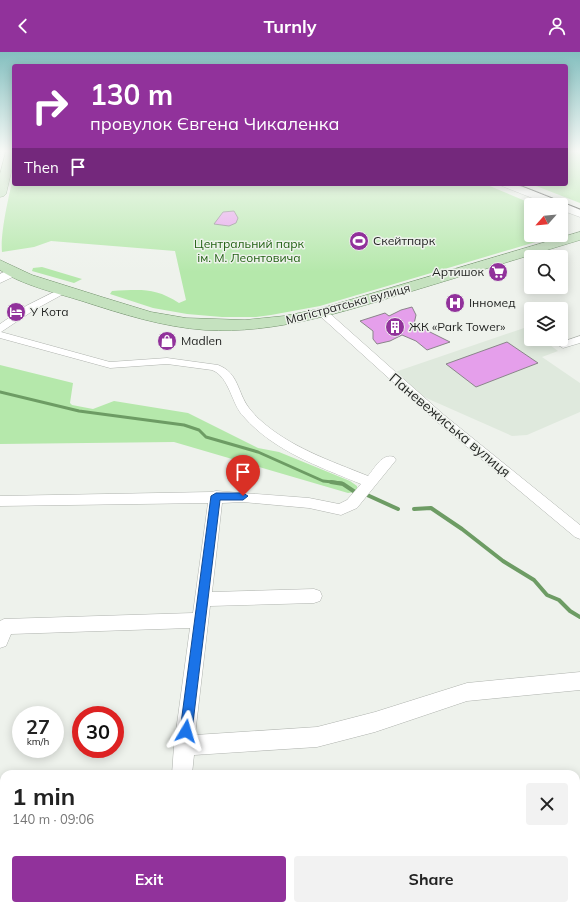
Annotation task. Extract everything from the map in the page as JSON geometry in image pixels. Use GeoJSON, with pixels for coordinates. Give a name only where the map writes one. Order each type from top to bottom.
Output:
{"type":"FeatureCollection","features":[{"type":"Feature","properties":{"kind":"main road"},"geometry":{"type":"LineString","coordinates":[[526,192],[540,198]]}},
{"type":"Feature","properties":{"kind":"main road"},"geometry":{"type":"LineString","coordinates":[[568,209],[580,214]]}},
{"type":"Feature","properties":{"kind":"main road","name":"Магістратська вулиця"},"geometry":{"type":"LineString","coordinates":[[0,264],[6,276],[64,290],[145,315],[194,324],[264,324],[323,314],[580,236]]}},
{"type":"Feature","properties":{"kind":"street"},"geometry":{"type":"LineString","coordinates":[[0,329],[30,308],[64,290]]}},
{"type":"Feature","properties":{"kind":"street","name":"Паневежиська вулиця"},"geometry":{"type":"LineString","coordinates":[[323,314],[440,418],[580,533]]}},
{"type":"Feature","properties":{"kind":"street"},"geometry":{"type":"LineString","coordinates":[[0,335],[110,365],[167,361],[214,366],[222,370],[229,378],[243,409],[256,423],[285,444],[321,462],[370,482]]}},
{"type":"Feature","properties":{"kind":"street"},"geometry":{"type":"LineString","coordinates":[[568,344],[580,339]]}},
{"type":"Feature","properties":{"kind":"street"},"geometry":{"type":"LineString","coordinates":[[0,500],[243,496],[309,503],[341,510],[352,504],[389,460]]}},
{"type":"Feature","properties":{"kind":"street"},"geometry":{"type":"LineString","coordinates":[[182,770],[184,746],[216,496]]}},
{"type":"Feature","properties":{"kind":"street"},"geometry":{"type":"LineString","coordinates":[[203,599],[314,596]]}},
{"type":"Feature","properties":{"kind":"street"},"geometry":{"type":"LineString","coordinates":[[2,633],[200,620]]}},
{"type":"Feature","properties":{"kind":"street"},"geometry":{"type":"LineString","coordinates":[[184,746],[317,737],[376,722],[467,692],[580,681]]}},
{"type":"Feature","properties":{"kind":"shaded area"},"geometry":{"type":"Polygon","coordinates":[[[524,328],[524,346],[551,346],[558,351],[542,357],[580,383],[580,412],[527,435],[512,436],[424,397],[395,372],[524,328]]]}},
{"type":"Feature","properties":{"kind":"green space","name":"Центральний парк ім. М. Леонтовича"},"geometry":{"type":"Polygon","coordinates":[[[10,192],[504,192],[524,200],[524,242],[535,242],[320,306],[256,317],[222,317],[187,314],[153,308],[110,294],[112,291],[147,291],[162,294],[179,303],[186,300],[175,251],[51,241],[34,247],[2,252],[4,225],[10,192]]]}},
{"type":"Feature","properties":{"kind":"green space"},"geometry":{"type":"Polygon","coordinates":[[[552,192],[580,192],[580,203],[552,192]]]}},
{"type":"Feature","properties":{"kind":"green space"},"geometry":{"type":"Polygon","coordinates":[[[42,267],[82,279],[74,283],[32,271],[33,268],[42,267]]]}},
{"type":"Feature","properties":{"kind":"green space"},"geometry":{"type":"Polygon","coordinates":[[[0,365],[73,383],[70,403],[72,405],[93,409],[114,401],[188,413],[258,448],[279,452],[350,481],[357,486],[357,489],[355,492],[348,493],[174,442],[0,444],[0,365]]]}},
{"type":"Feature","properties":{"kind":"building"},"geometry":{"type":"Polygon","coordinates":[[[234,211],[238,218],[236,223],[229,226],[214,224],[223,212],[234,211]]]}},
{"type":"Feature","properties":{"kind":"building","name":"ЖК «Park Tower»"},"geometry":{"type":"Polygon","coordinates":[[[412,307],[416,315],[414,324],[450,342],[427,350],[416,341],[402,335],[390,341],[377,344],[373,339],[373,331],[360,321],[385,313],[389,316],[401,310],[412,307]]]}},
{"type":"Feature","properties":{"kind":"building"},"geometry":{"type":"Polygon","coordinates":[[[507,342],[538,363],[476,387],[446,364],[507,342]]]}},
{"type":"Feature","properties":{"kind":"waterway"},"geometry":{"type":"LineString","coordinates":[[0,392],[79,411],[184,425],[199,430],[206,437],[258,452],[323,481],[342,483]]}},
{"type":"Feature","properties":{"kind":"waterway"},"geometry":{"type":"LineString","coordinates":[[331,482],[343,484],[355,492]]}},
{"type":"Feature","properties":{"kind":"waterway"},"geometry":{"type":"LineString","coordinates":[[365,494],[398,509]]}},
{"type":"Feature","properties":{"kind":"waterway"},"geometry":{"type":"LineString","coordinates":[[414,509],[431,508],[462,529],[503,561],[534,580],[547,595],[559,600],[570,611],[580,617]]}},
{"type":"Feature","properties":{"kind":"tram line"},"geometry":{"type":"LineString","coordinates":[[537,192],[580,209]]}},
{"type":"Feature","properties":{"kind":"place","name":"Скейтпарк"},"geometry":{"type":"Point","coordinates":[359,241]}},
{"type":"Feature","properties":{"kind":"place","name":"Артишок"},"geometry":{"type":"Point","coordinates":[498,272]}},
{"type":"Feature","properties":{"kind":"place","name":"Інномед"},"geometry":{"type":"Point","coordinates":[455,303]}},
{"type":"Feature","properties":{"kind":"place","name":"У Кота"},"geometry":{"type":"Point","coordinates":[16,312]}},
{"type":"Feature","properties":{"kind":"place","name":"ЖК «Park Tower»"},"geometry":{"type":"Point","coordinates":[395,327]}},
{"type":"Feature","properties":{"kind":"place","name":"Madlen"},"geometry":{"type":"Point","coordinates":[167,341]}},
{"type":"Feature","properties":{"kind":"route"},"geometry":{"type":"LineString","coordinates":[[186,731],[216,496],[243,496]]}}]}
